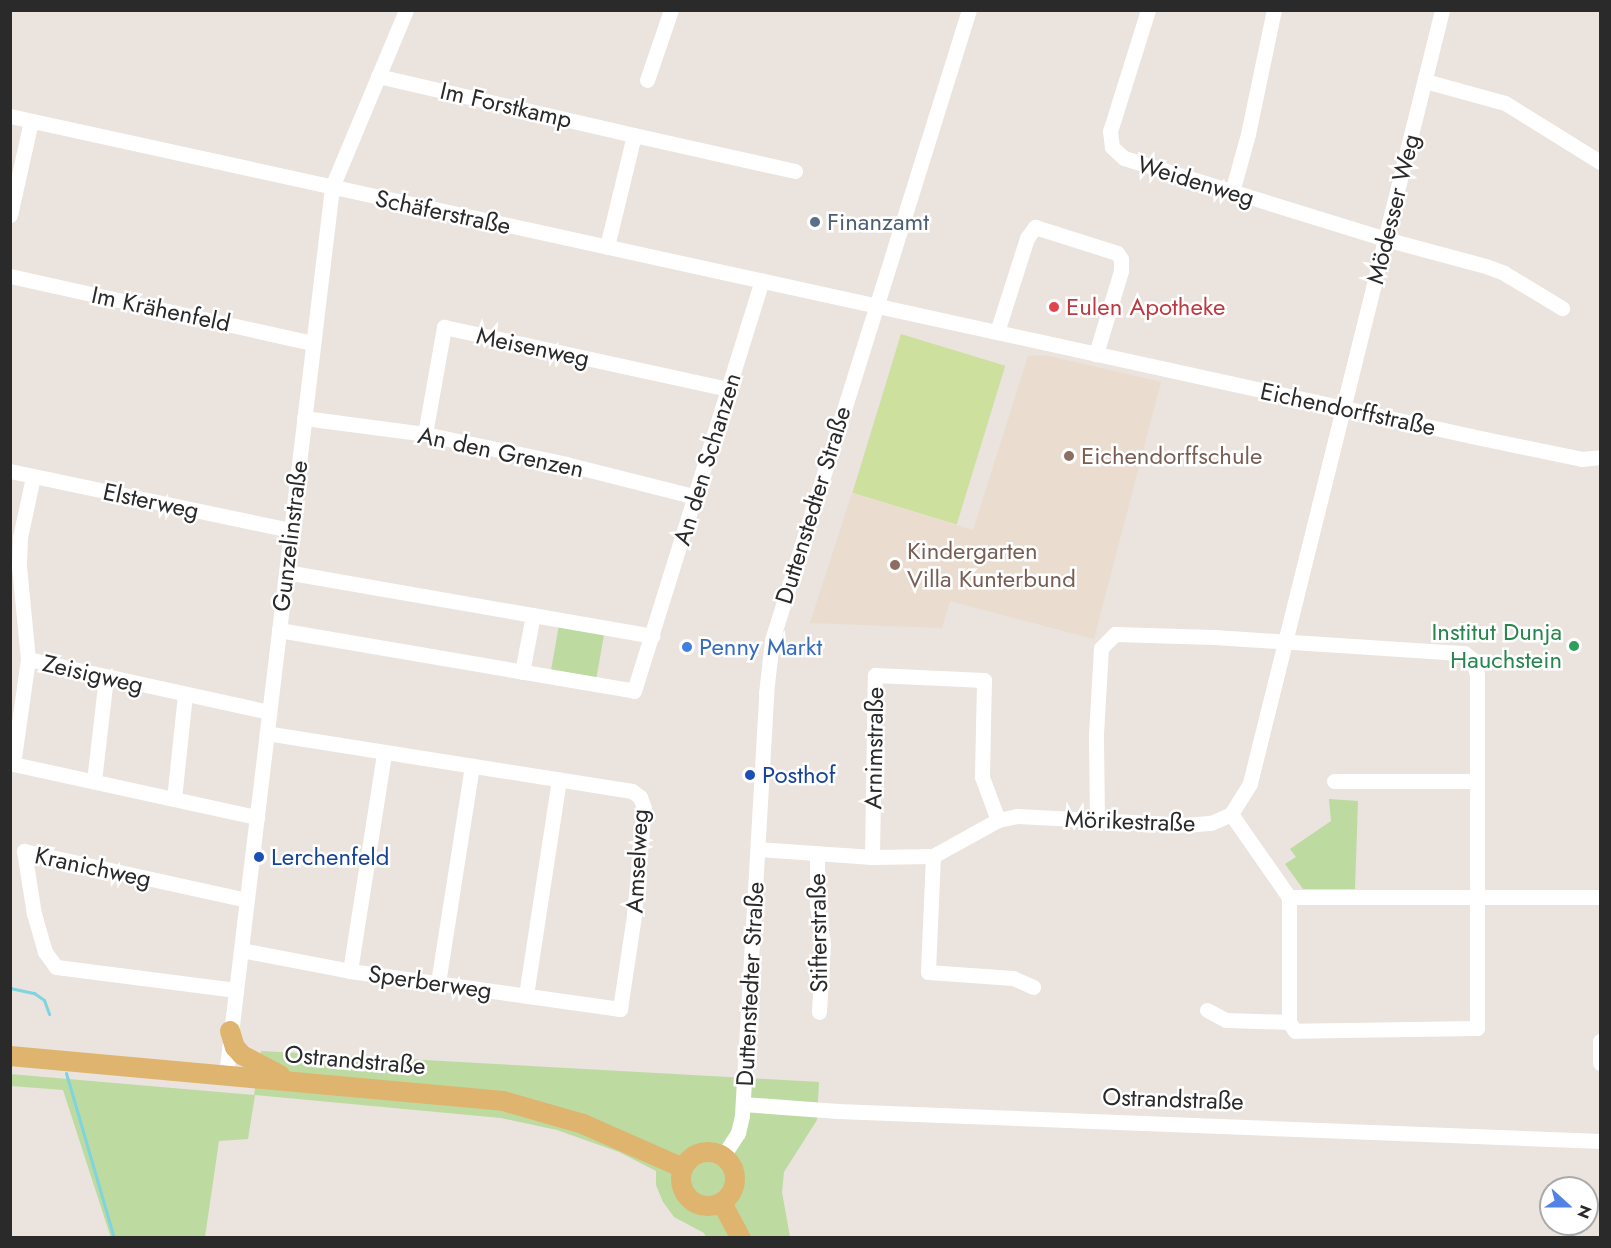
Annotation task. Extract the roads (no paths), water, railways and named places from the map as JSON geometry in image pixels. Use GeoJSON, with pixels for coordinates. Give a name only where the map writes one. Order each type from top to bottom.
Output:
{"type":"FeatureCollection","features":[{"type":"Feature","properties":{"kind":"main road"},"geometry":{"type":"LineString","coordinates":[[230,1031],[235,1047],[242,1055],[290,1080]]}},
{"type":"Feature","properties":{"kind":"main road","name":"Ostrandstraße"},"geometry":{"type":"LineString","coordinates":[[10,1056],[479,1097],[526,1106],[583,1124],[683,1168]]}},
{"type":"Feature","properties":{"kind":"main road"},"geometry":{"type":"LineString","coordinates":[[712,1152],[723,1156],[732,1165],[735,1177],[734,1189],[722,1203],[705,1206],[690,1199],[682,1185],[683,1168],[690,1158],[700,1153],[712,1152]]}},
{"type":"Feature","properties":{"kind":"main road"},"geometry":{"type":"LineString","coordinates":[[722,1203],[741,1238]]}},
{"type":"Feature","properties":{"kind":"street","name":"Gunzelinstraße"},"geometry":{"type":"LineString","coordinates":[[226,1075],[332,187],[406,10]]}},
{"type":"Feature","properties":{"kind":"street"},"geometry":{"type":"LineString","coordinates":[[647,80],[671,10]]}},
{"type":"Feature","properties":{"kind":"street","name":"Duttenstedter Straße"},"geometry":{"type":"LineString","coordinates":[[723,1156],[738,1133],[743,1104],[766,693],[772,640],[969,10]]}},
{"type":"Feature","properties":{"kind":"street","name":"Weidenweg"},"geometry":{"type":"LineString","coordinates":[[1148,10],[1110,131],[1112,147],[1124,158],[1385,239],[1486,266],[1504,273],[1562,308]]}},
{"type":"Feature","properties":{"kind":"street"},"geometry":{"type":"LineString","coordinates":[[1232,192],[1248,134],[1274,10]]}},
{"type":"Feature","properties":{"kind":"street","name":"Mödesser Weg"},"geometry":{"type":"LineString","coordinates":[[1345,408],[1442,10]]}},
{"type":"Feature","properties":{"kind":"street","name":"Im Forstkamp"},"geometry":{"type":"LineString","coordinates":[[378,76],[795,171]]}},
{"type":"Feature","properties":{"kind":"street"},"geometry":{"type":"LineString","coordinates":[[1425,81],[1505,103],[1600,162]]}},
{"type":"Feature","properties":{"kind":"street","name":"Schäferstraße"},"geometry":{"type":"LineString","coordinates":[[10,116],[876,306]]}},
{"type":"Feature","properties":{"kind":"street"},"geometry":{"type":"LineString","coordinates":[[10,215],[31,121]]}},
{"type":"Feature","properties":{"kind":"street"},"geometry":{"type":"LineString","coordinates":[[607,247],[634,135]]}},
{"type":"Feature","properties":{"kind":"street"},"geometry":{"type":"LineString","coordinates":[[998,332],[1027,238],[1035,227],[1117,253],[1121,260],[1121,271],[1096,354]]}},
{"type":"Feature","properties":{"kind":"street","name":"Im Krähenfeld"},"geometry":{"type":"LineString","coordinates":[[10,276],[312,343]]}},
{"type":"Feature","properties":{"kind":"street","name":"An den Schanzen"},"geometry":{"type":"LineString","coordinates":[[279,630],[634,691],[762,281]]}},
{"type":"Feature","properties":{"kind":"street","name":"Eichendorffstraße"},"geometry":{"type":"LineString","coordinates":[[876,306],[1562,455],[1582,459],[1600,458]]}},
{"type":"Feature","properties":{"kind":"street","name":"Meisenweg"},"geometry":{"type":"LineString","coordinates":[[425,434],[444,327],[729,389]]}},
{"type":"Feature","properties":{"kind":"street","name":"Mörikestraße"},"geometry":{"type":"LineString","coordinates":[[758,849],[872,857],[933,856],[998,820],[1017,816],[1186,825],[1211,823],[1231,814],[1250,783],[1345,408]]}},
{"type":"Feature","properties":{"kind":"street","name":"An den Grenzen"},"geometry":{"type":"LineString","coordinates":[[304,418],[425,434],[566,464],[696,497]]}},
{"type":"Feature","properties":{"kind":"street","name":"Elsterweg"},"geometry":{"type":"LineString","coordinates":[[10,471],[291,530]]}},
{"type":"Feature","properties":{"kind":"street","name":"Zeisigweg"},"geometry":{"type":"LineString","coordinates":[[33,477],[20,547],[28,659],[269,712]]}},
{"type":"Feature","properties":{"kind":"street"},"geometry":{"type":"LineString","coordinates":[[286,572],[652,636]]}},
{"type":"Feature","properties":{"kind":"street"},"geometry":{"type":"LineString","coordinates":[[522,672],[533,615]]}},
{"type":"Feature","properties":{"kind":"street"},"geometry":{"type":"LineString","coordinates":[[1097,820],[1096,734],[1101,648],[1115,634],[1464,653],[1473,660],[1477,675],[1477,1028],[1295,1031],[1289,1022],[1289,897],[1231,814]]}},
{"type":"Feature","properties":{"kind":"street"},"geometry":{"type":"LineString","coordinates":[[28,659],[12,764],[257,817]]}},
{"type":"Feature","properties":{"kind":"street","name":"Arnimstraße"},"geometry":{"type":"LineString","coordinates":[[872,857],[875,675],[984,680],[982,777],[998,820]]}},
{"type":"Feature","properties":{"kind":"street"},"geometry":{"type":"LineString","coordinates":[[94,781],[106,677]]}},
{"type":"Feature","properties":{"kind":"street"},"geometry":{"type":"LineString","coordinates":[[174,799],[185,695]]}},
{"type":"Feature","properties":{"kind":"street","name":"Amselweg"},"geometry":{"type":"LineString","coordinates":[[267,733],[632,790],[640,797],[644,808],[634,915],[620,1009]]}},
{"type":"Feature","properties":{"kind":"street"},"geometry":{"type":"LineString","coordinates":[[350,971],[384,753]]}},
{"type":"Feature","properties":{"kind":"street"},"geometry":{"type":"LineString","coordinates":[[438,983],[472,766]]}},
{"type":"Feature","properties":{"kind":"street"},"geometry":{"type":"LineString","coordinates":[[526,995],[559,780]]}},
{"type":"Feature","properties":{"kind":"street"},"geometry":{"type":"LineString","coordinates":[[1334,781],[1476,781]]}},
{"type":"Feature","properties":{"kind":"street","name":"Kranichweg"},"geometry":{"type":"LineString","coordinates":[[236,990],[56,967],[45,952],[34,914],[24,851],[246,900]]}},
{"type":"Feature","properties":{"kind":"street","name":"Stifterstraße"},"geometry":{"type":"LineString","coordinates":[[817,854],[816,906],[822,944],[819,1012]]}},
{"type":"Feature","properties":{"kind":"street"},"geometry":{"type":"LineString","coordinates":[[933,856],[928,972],[1013,978],[1033,987]]}},
{"type":"Feature","properties":{"kind":"street"},"geometry":{"type":"LineString","coordinates":[[1289,897],[1600,897]]}},
{"type":"Feature","properties":{"kind":"street","name":"Sperberweg"},"geometry":{"type":"LineString","coordinates":[[241,950],[350,971],[620,1009]]}},
{"type":"Feature","properties":{"kind":"street"},"geometry":{"type":"LineString","coordinates":[[1207,1010],[1226,1020],[1289,1022]]}},
{"type":"Feature","properties":{"kind":"street"},"geometry":{"type":"LineString","coordinates":[[1600,1041],[1600,1063]]}},
{"type":"Feature","properties":{"kind":"street","name":"Ostrandstraße"},"geometry":{"type":"LineString","coordinates":[[743,1104],[871,1112],[1600,1141]]}},
{"type":"Feature","properties":{"kind":"waterway"},"geometry":{"type":"LineString","coordinates":[[10,988],[34,993],[44,1000],[49,1014]]}},
{"type":"Feature","properties":{"kind":"waterway"},"geometry":{"type":"LineString","coordinates":[[66,1073],[114,1238]]}},
{"type":"Feature","properties":{"kind":"place","name":"Finanzamt"},"geometry":{"type":"Point","coordinates":[815,222]}},
{"type":"Feature","properties":{"kind":"place","name":"Eulen Apotheke"},"geometry":{"type":"Point","coordinates":[1054,307]}},
{"type":"Feature","properties":{"kind":"place","name":"Eichendorffschule"},"geometry":{"type":"Point","coordinates":[1069,456]}},
{"type":"Feature","properties":{"kind":"place","name":"Kindergarten Villa Kunterbund"},"geometry":{"type":"Point","coordinates":[895,565]}},
{"type":"Feature","properties":{"kind":"place","name":"Institut Dunja Hauchstein"},"geometry":{"type":"Point","coordinates":[1574,646]}},
{"type":"Feature","properties":{"kind":"place","name":"Penny Markt"},"geometry":{"type":"Point","coordinates":[687,647]}},
{"type":"Feature","properties":{"kind":"place","name":"Posthof"},"geometry":{"type":"Point","coordinates":[750,775]}},
{"type":"Feature","properties":{"kind":"place","name":"Lerchenfeld"},"geometry":{"type":"Point","coordinates":[259,857]}}]}
